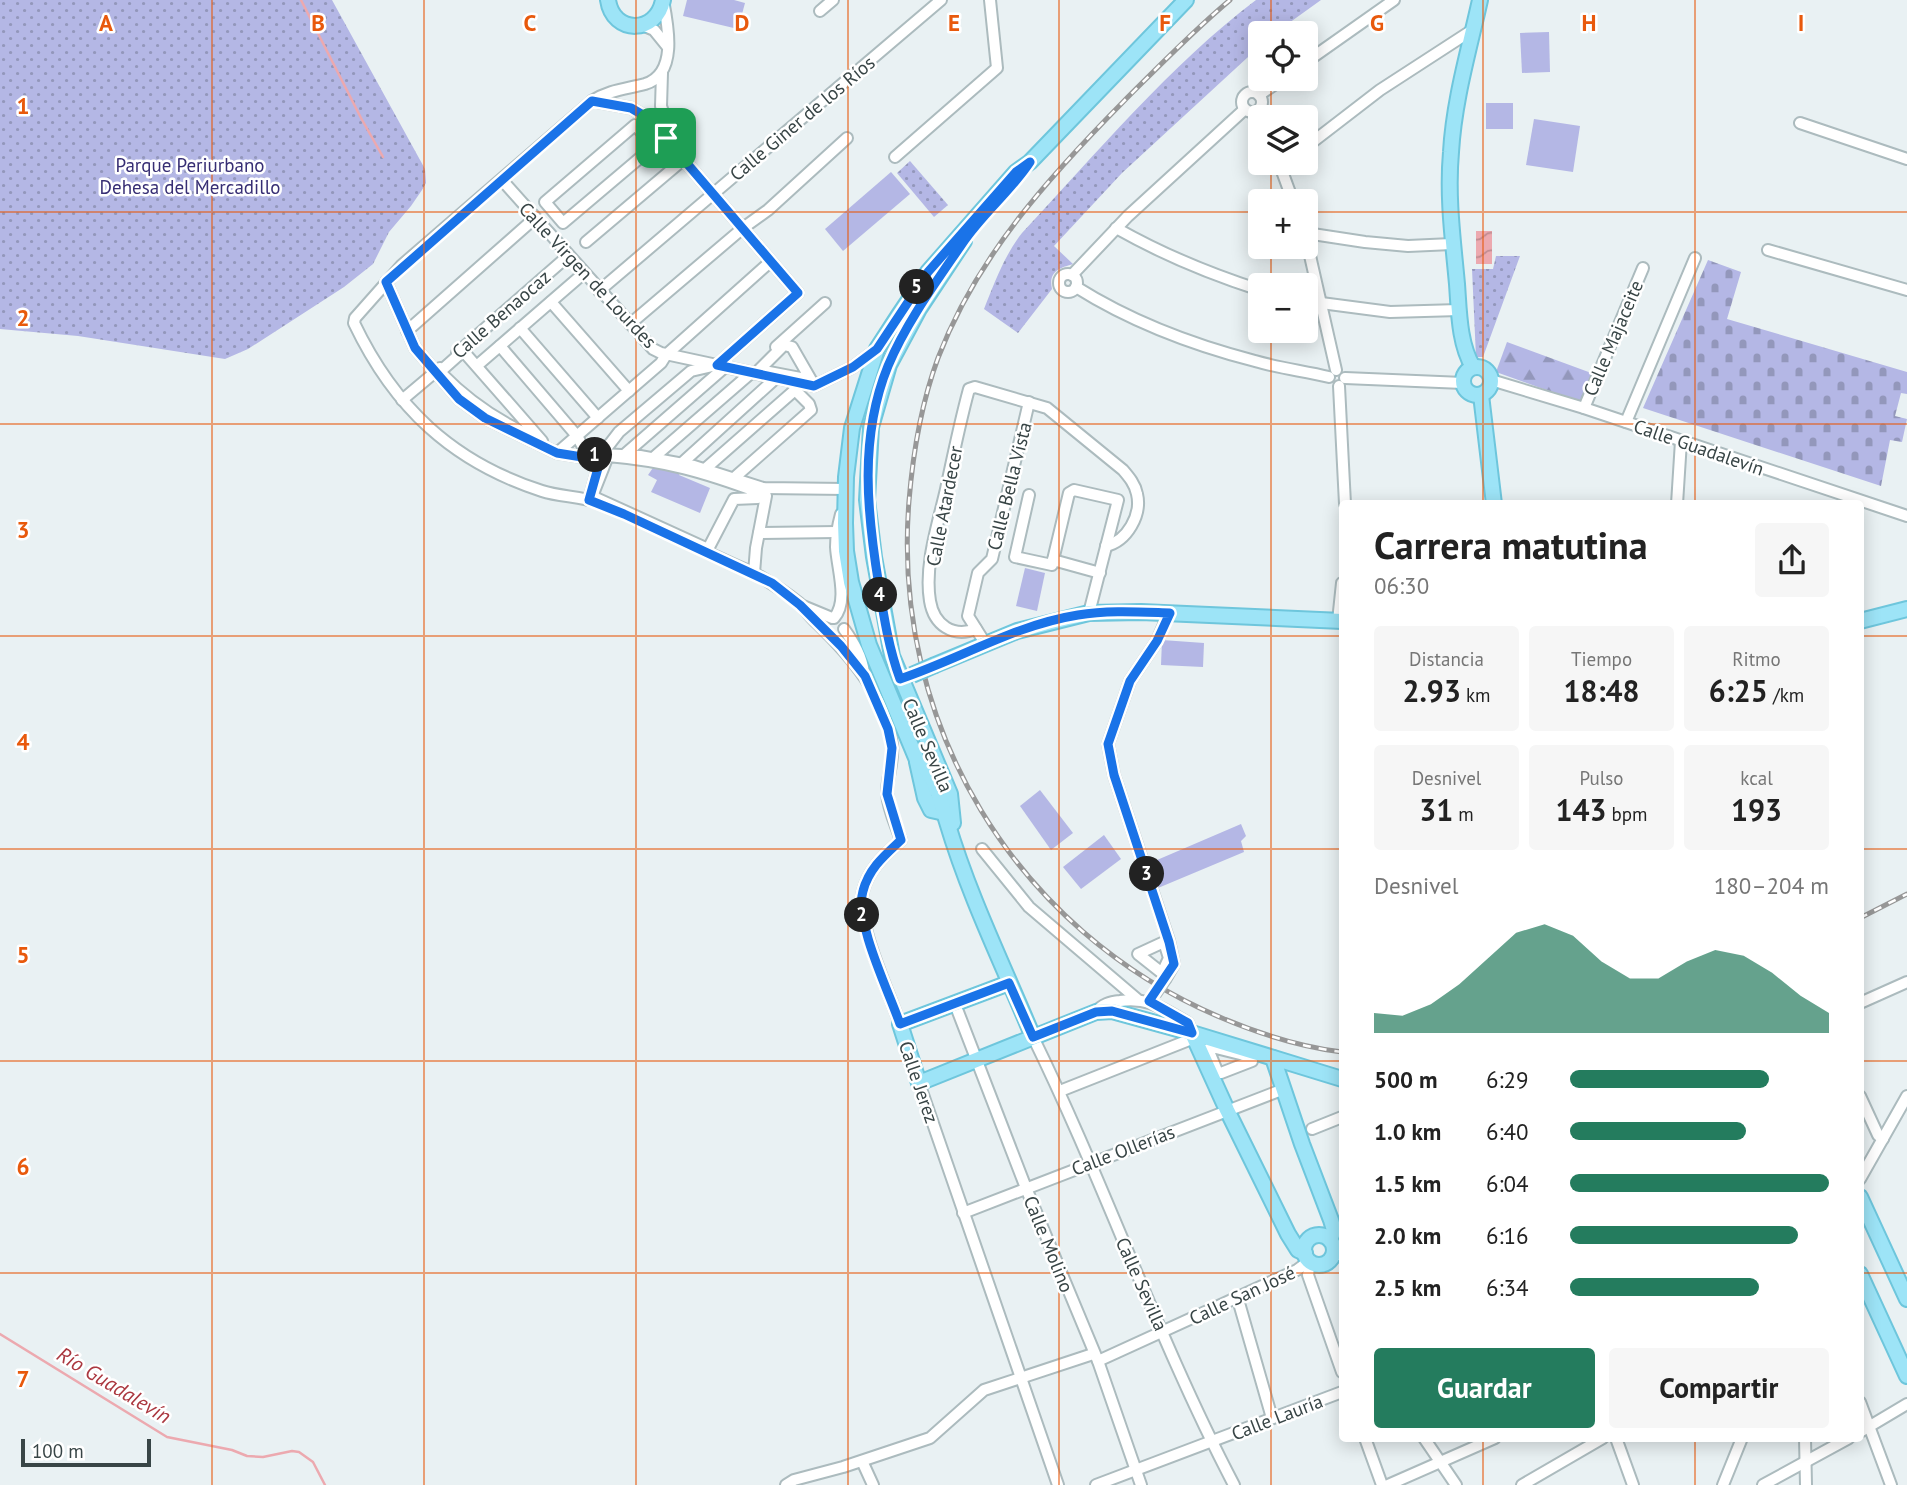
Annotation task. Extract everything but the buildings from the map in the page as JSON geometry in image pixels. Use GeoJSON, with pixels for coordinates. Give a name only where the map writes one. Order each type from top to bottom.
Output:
{"type":"FeatureCollection","features":[{"type":"Feature","properties":{"kind":"main road"},"geometry":{"type":"LineString","coordinates":[[608,0],[612,13],[618,20],[633,26],[642,25],[657,16],[663,0]]}},
{"type":"Feature","properties":{"kind":"main road"},"geometry":{"type":"LineString","coordinates":[[1030,162],[1186,0]]}},
{"type":"Feature","properties":{"kind":"main road"},"geometry":{"type":"LineString","coordinates":[[1473,367],[1466,352],[1452,244],[1451,151],[1460,86],[1480,0]]}},
{"type":"Feature","properties":{"kind":"main road","name":"Calle Sevilla"},"geometry":{"type":"LineString","coordinates":[[1030,162],[1016,172],[928,272],[877,349],[852,428],[845,495],[846,551],[861,622],[917,760],[927,804],[931,810],[944,811],[955,849],[1033,1037]]}},
{"type":"Feature","properties":{"kind":"main road","name":"Calle Sevilla"},"geometry":{"type":"LineString","coordinates":[[955,849],[952,801],[906,677],[887,640],[867,500],[871,430],[889,365],[919,309],[964,240],[1030,162]]}},
{"type":"Feature","properties":{"kind":"main road"},"geometry":{"type":"LineString","coordinates":[[872,366],[877,368],[881,375],[882,385]]}},
{"type":"Feature","properties":{"kind":"main road"},"geometry":{"type":"LineString","coordinates":[[1473,367],[1488,372],[1491,380],[1488,390],[1481,395],[1468,392],[1462,383],[1466,372],[1473,367]]}},
{"type":"Feature","properties":{"kind":"main road"},"geometry":{"type":"LineString","coordinates":[[1481,395],[1494,500]]}},
{"type":"Feature","properties":{"kind":"main road"},"geometry":{"type":"LineString","coordinates":[[852,428],[854,435],[863,438],[871,430]]}},
{"type":"Feature","properties":{"kind":"main road"},"geometry":{"type":"LineString","coordinates":[[849,455],[853,448],[857,447],[866,450],[869,458]]}},
{"type":"Feature","properties":{"kind":"main road"},"geometry":{"type":"LineString","coordinates":[[1864,620],[1907,608]]}},
{"type":"Feature","properties":{"kind":"main road"},"geometry":{"type":"LineString","coordinates":[[906,677],[1017,631],[1089,613],[1170,613],[1339,621]]}},
{"type":"Feature","properties":{"kind":"main road"},"geometry":{"type":"LineString","coordinates":[[944,811],[950,803],[947,791]]}},
{"type":"Feature","properties":{"kind":"main road"},"geometry":{"type":"LineString","coordinates":[[900,1024],[1009,983]]}},
{"type":"Feature","properties":{"kind":"main road"},"geometry":{"type":"LineString","coordinates":[[919,1083],[1115,1006],[1193,1035],[1339,1077]]}},
{"type":"Feature","properties":{"kind":"main road","name":"Calle Jerez"},"geometry":{"type":"LineString","coordinates":[[900,1024],[919,1083]]}},
{"type":"Feature","properties":{"kind":"main road"},"geometry":{"type":"LineString","coordinates":[[1193,1035],[1227,1110],[1296,1247],[1308,1259],[1324,1264],[1331,1259],[1336,1247],[1334,1230],[1273,1058]]}},
{"type":"Feature","properties":{"kind":"main road"},"geometry":{"type":"LineString","coordinates":[[1864,1205],[1905,1291]]}},
{"type":"Feature","properties":{"kind":"main road"},"geometry":{"type":"LineString","coordinates":[[1308,1259],[1306,1244],[1313,1237],[1322,1236],[1336,1247]]}},
{"type":"Feature","properties":{"kind":"main road"},"geometry":{"type":"LineString","coordinates":[[1866,1304],[1907,1376]]}},
{"type":"Feature","properties":{"kind":"street"},"geometry":{"type":"LineString","coordinates":[[663,0],[669,38],[662,73],[661,106],[668,127],[666,138]]}},
{"type":"Feature","properties":{"kind":"street"},"geometry":{"type":"LineString","coordinates":[[820,11],[833,0]]}},
{"type":"Feature","properties":{"kind":"street","name":"Calle Giner de los Ríos"},"geometry":{"type":"LineString","coordinates":[[599,290],[941,0]]}},
{"type":"Feature","properties":{"kind":"street"},"geometry":{"type":"LineString","coordinates":[[895,157],[998,68],[990,0]]}},
{"type":"Feature","properties":{"kind":"street"},"geometry":{"type":"LineString","coordinates":[[1318,54],[1394,0]]}},
{"type":"Feature","properties":{"kind":"street"},"geometry":{"type":"LineString","coordinates":[[642,25],[654,30],[667,46]]}},
{"type":"Feature","properties":{"kind":"street"},"geometry":{"type":"LineString","coordinates":[[1318,137],[1380,90],[1474,29]]}},
{"type":"Feature","properties":{"kind":"street"},"geometry":{"type":"LineString","coordinates":[[386,282],[415,348],[459,399],[485,418],[557,453],[582,457],[624,455],[653,458],[705,469],[763,488],[845,495],[837,532],[841,601],[839,612],[833,618],[826,624],[828,633],[839,636],[844,629],[840,620],[833,618],[821,612],[800,605],[754,573],[589,500],[543,491],[462,454],[432,431],[402,400],[371,357],[354,323],[355,318],[386,282],[592,101],[608,92],[653,81],[662,73]]}},
{"type":"Feature","properties":{"kind":"street"},"geometry":{"type":"LineString","coordinates":[[1259,95],[1265,91]]}},
{"type":"Feature","properties":{"kind":"street"},"geometry":{"type":"LineString","coordinates":[[1245,108],[1243,99],[1247,93],[1259,95],[1261,105]]}},
{"type":"Feature","properties":{"kind":"street"},"geometry":{"type":"LineString","coordinates":[[592,101],[622,106],[648,118],[798,293],[721,366],[700,390],[624,455]]}},
{"type":"Feature","properties":{"kind":"street"},"geometry":{"type":"LineString","coordinates":[[1072,275],[1077,281],[1076,287],[1073,291],[1065,292],[1058,284],[1063,275],[1072,275],[1116,228],[1245,108]]}},
{"type":"Feature","properties":{"kind":"street"},"geometry":{"type":"LineString","coordinates":[[1800,123],[1907,159]]}},
{"type":"Feature","properties":{"kind":"street"},"geometry":{"type":"LineString","coordinates":[[635,125],[654,146],[563,223],[545,202],[635,125]]}},
{"type":"Feature","properties":{"kind":"street"},"geometry":{"type":"LineString","coordinates":[[631,324],[743,228],[768,210],[847,138]]}},
{"type":"Feature","properties":{"kind":"street"},"geometry":{"type":"LineString","coordinates":[[586,243],[684,160]]}},
{"type":"Feature","properties":{"kind":"street","name":"Calle Virgen de Lourdes"},"geometry":{"type":"LineString","coordinates":[[502,180],[653,349],[666,355],[752,372],[795,386],[814,386],[853,367],[877,349]]}},
{"type":"Feature","properties":{"kind":"street"},"geometry":{"type":"LineString","coordinates":[[407,331],[535,218]]}},
{"type":"Feature","properties":{"kind":"street"},"geometry":{"type":"LineString","coordinates":[[1116,228],[1174,258],[1248,286]]}},
{"type":"Feature","properties":{"kind":"street"},"geometry":{"type":"LineString","coordinates":[[1318,235],[1408,246],[1452,244]]}},
{"type":"Feature","properties":{"kind":"street"},"geometry":{"type":"LineString","coordinates":[[1768,250],[1907,290]]}},
{"type":"Feature","properties":{"kind":"street","name":"Calle Benaocaz"},"geometry":{"type":"LineString","coordinates":[[402,400],[464,349],[568,256]]}},
{"type":"Feature","properties":{"kind":"street"},"geometry":{"type":"LineString","coordinates":[[1626,422],[1695,258]]}},
{"type":"Feature","properties":{"kind":"street"},"geometry":{"type":"LineString","coordinates":[[1311,259],[1322,304],[1332,373],[1330,383],[1462,383]]}},
{"type":"Feature","properties":{"kind":"street"},"geometry":{"type":"LineString","coordinates":[[557,453],[661,363],[666,355],[770,262]]}},
{"type":"Feature","properties":{"kind":"street","name":"Calle Majaceite"},"geometry":{"type":"LineString","coordinates":[[1584,408],[1643,268]]}},
{"type":"Feature","properties":{"kind":"street"},"geometry":{"type":"LineString","coordinates":[[481,363],[584,272]]}},
{"type":"Feature","properties":{"kind":"street"},"geometry":{"type":"LineString","coordinates":[[1076,287],[1154,327],[1192,342],[1254,361],[1332,373]]}},
{"type":"Feature","properties":{"kind":"street"},"geometry":{"type":"LineString","coordinates":[[551,302],[629,391]]}},
{"type":"Feature","properties":{"kind":"street"},"geometry":{"type":"LineString","coordinates":[[752,372],[825,303]]}},
{"type":"Feature","properties":{"kind":"street"},"geometry":{"type":"LineString","coordinates":[[1318,303],[1390,312],[1459,310]]}},
{"type":"Feature","properties":{"kind":"street"},"geometry":{"type":"LineString","coordinates":[[520,328],[598,418]]}},
{"type":"Feature","properties":{"kind":"street"},"geometry":{"type":"LineString","coordinates":[[653,458],[752,372],[784,345],[792,347],[811,380],[752,372]]}},
{"type":"Feature","properties":{"kind":"street"},"geometry":{"type":"LineString","coordinates":[[500,346],[578,436],[583,447],[604,456],[681,466],[758,492],[758,498],[734,499],[708,549],[596,498],[593,494],[604,456]]}},
{"type":"Feature","properties":{"kind":"street"},"geometry":{"type":"LineString","coordinates":[[464,349],[499,392],[542,442],[481,409],[442,374],[443,369],[464,349]]}},
{"type":"Feature","properties":{"kind":"street"},"geometry":{"type":"LineString","coordinates":[[464,349],[481,363],[557,453]]}},
{"type":"Feature","properties":{"kind":"street"},"geometry":{"type":"LineString","coordinates":[[853,367],[862,364],[872,366]]}},
{"type":"Feature","properties":{"kind":"street"},"geometry":{"type":"LineString","coordinates":[[589,500],[604,456],[619,432],[691,371],[721,366]]}},
{"type":"Feature","properties":{"kind":"street"},"geometry":{"type":"LineString","coordinates":[[682,463],[776,378]]}},
{"type":"Feature","properties":{"kind":"street","name":"Calle Guadalevín"},"geometry":{"type":"LineString","coordinates":[[1491,380],[1584,408],[1859,500]]}},
{"type":"Feature","properties":{"kind":"street"},"geometry":{"type":"LineString","coordinates":[[1342,382],[1345,500]]}},
{"type":"Feature","properties":{"kind":"street"},"geometry":{"type":"LineString","coordinates":[[705,469],[795,386],[810,404],[811,410],[734,478]]}},
{"type":"Feature","properties":{"kind":"street","name":"Calle Atardecer"},"geometry":{"type":"LineString","coordinates":[[976,629],[965,634],[947,630],[937,621],[930,603],[929,582],[939,518],[969,389],[975,387],[1029,402]]}},
{"type":"Feature","properties":{"kind":"street"},"geometry":{"type":"LineString","coordinates":[[1029,402],[1047,408],[1057,415],[1132,480],[1138,501],[1132,524],[1125,537],[1106,546]]}},
{"type":"Feature","properties":{"kind":"street","name":"Calle Bella Vista"},"geometry":{"type":"LineString","coordinates":[[985,643],[968,616],[978,573],[992,559],[1029,402]]}},
{"type":"Feature","properties":{"kind":"street"},"geometry":{"type":"LineString","coordinates":[[1677,500],[1681,441]]}},
{"type":"Feature","properties":{"kind":"street"},"geometry":{"type":"LineString","coordinates":[[754,573],[766,496],[763,488]]}},
{"type":"Feature","properties":{"kind":"street"},"geometry":{"type":"LineString","coordinates":[[1029,495],[1015,557],[1052,565],[1071,491],[1118,500],[1089,613]]}},
{"type":"Feature","properties":{"kind":"street","name":"Calle Guadalevín"},"geometry":{"type":"LineString","coordinates":[[1864,502],[1907,516]]}},
{"type":"Feature","properties":{"kind":"street"},"geometry":{"type":"LineString","coordinates":[[759,533],[837,532]]}},
{"type":"Feature","properties":{"kind":"street"},"geometry":{"type":"LineString","coordinates":[[1053,560],[1100,573]]}},
{"type":"Feature","properties":{"kind":"street"},"geometry":{"type":"LineString","coordinates":[[821,612],[834,609],[841,601]]}},
{"type":"Feature","properties":{"kind":"street","name":"Calle Jerez"},"geometry":{"type":"LineString","coordinates":[[800,605],[865,676]]}},
{"type":"Feature","properties":{"kind":"street"},"geometry":{"type":"LineString","coordinates":[[1152,997],[1174,964],[1114,775],[1108,744],[1130,681],[1157,641],[1170,613]]}},
{"type":"Feature","properties":{"kind":"street","name":"Calle Jerez"},"geometry":{"type":"LineString","coordinates":[[844,629],[859,654],[865,676],[888,729],[892,748],[887,794],[901,840],[876,863],[870,874],[862,892],[862,913],[900,1024]]}},
{"type":"Feature","properties":{"kind":"street"},"geometry":{"type":"LineString","coordinates":[[982,849],[1029,907],[1137,999]]}},
{"type":"Feature","properties":{"kind":"street"},"geometry":{"type":"LineString","coordinates":[[1864,1001],[1907,982]]}},
{"type":"Feature","properties":{"kind":"street"},"geometry":{"type":"LineString","coordinates":[[1060,1091],[1193,1035],[1188,1023],[1152,997],[1115,1006]]}},
{"type":"Feature","properties":{"kind":"street","name":"Calle Molino"},"geometry":{"type":"LineString","coordinates":[[954,1004],[1095,1357],[1141,1485]]}},
{"type":"Feature","properties":{"kind":"street","name":"Calle Sevilla"},"geometry":{"type":"LineString","coordinates":[[1033,1037],[1060,1091],[1211,1441],[1234,1485]]}},
{"type":"Feature","properties":{"kind":"street","name":"Calle Jerez"},"geometry":{"type":"LineString","coordinates":[[919,1083],[1058,1485]]}},
{"type":"Feature","properties":{"kind":"street","name":"Calle Ollerías"},"geometry":{"type":"LineString","coordinates":[[963,1213],[1089,1162],[1284,1089]]}},
{"type":"Feature","properties":{"kind":"street"},"geometry":{"type":"LineString","coordinates":[[1864,1170],[1907,1096]]}},
{"type":"Feature","properties":{"kind":"street"},"geometry":{"type":"LineString","coordinates":[[1864,1105],[1878,1135],[1883,1139]]}},
{"type":"Feature","properties":{"kind":"street"},"geometry":{"type":"LineString","coordinates":[[1312,1129],[1339,1118]]}},
{"type":"Feature","properties":{"kind":"street"},"geometry":{"type":"LineString","coordinates":[[1308,1259],[1308,1275],[1339,1363]]}},
{"type":"Feature","properties":{"kind":"street","name":"Calle San José"},"geometry":{"type":"LineString","coordinates":[[786,1485],[794,1480],[930,1438],[985,1390],[1095,1357],[1164,1332],[1297,1270],[1308,1259]]}},
{"type":"Feature","properties":{"kind":"street"},"geometry":{"type":"LineString","coordinates":[[1237,1296],[1272,1418]]}},
{"type":"Feature","properties":{"kind":"street"},"geometry":{"type":"LineString","coordinates":[[1330,1337],[1339,1334]]}},
{"type":"Feature","properties":{"kind":"street","name":"Calle Lauría"},"geometry":{"type":"LineString","coordinates":[[1096,1485],[1339,1393]]}},
{"type":"Feature","properties":{"kind":"street"},"geometry":{"type":"LineString","coordinates":[[1891,1485],[1865,1430],[1907,1404]]}},
{"type":"Feature","properties":{"kind":"street"},"geometry":{"type":"LineString","coordinates":[[1366,1442],[1382,1485]]}},
{"type":"Feature","properties":{"kind":"street"},"geometry":{"type":"LineString","coordinates":[[1427,1442],[1456,1485]]}},
{"type":"Feature","properties":{"kind":"street"},"geometry":{"type":"LineString","coordinates":[[1388,1485],[1486,1442]]}},
{"type":"Feature","properties":{"kind":"street"},"geometry":{"type":"LineString","coordinates":[[1522,1485],[1596,1442]]}},
{"type":"Feature","properties":{"kind":"street"},"geometry":{"type":"LineString","coordinates":[[1617,1442],[1633,1485]]}},
{"type":"Feature","properties":{"kind":"street"},"geometry":{"type":"LineString","coordinates":[[1723,1485],[1740,1442]]}},
{"type":"Feature","properties":{"kind":"street"},"geometry":{"type":"LineString","coordinates":[[1805,1442],[1806,1485]]}},
{"type":"Feature","properties":{"kind":"street"},"geometry":{"type":"LineString","coordinates":[[1763,1485],[1842,1442]]}},
{"type":"Feature","properties":{"kind":"street"},"geometry":{"type":"LineString","coordinates":[[862,1461],[873,1485]]}},
{"type":"Feature","properties":{"kind":"green space","name":"Parque Periurbano Dehesa del Mercadillo"},"geometry":{"type":"Polygon","coordinates":[[[0,0],[332,0],[425,169],[426,183],[389,232],[373,264],[344,287],[248,349],[225,359],[78,336],[0,329],[0,0]]]}},
{"type":"Feature","properties":{"kind":"green space"},"geometry":{"type":"Polygon","coordinates":[[[687,0],[734,0],[745,3],[738,29],[683,16],[687,0]]]}},
{"type":"Feature","properties":{"kind":"green space"},"geometry":{"type":"Polygon","coordinates":[[[1256,0],[1321,0],[1292,21],[1248,21],[1248,57],[1122,173],[1054,246],[1073,264],[1053,274],[1052,289],[1018,333],[984,309],[1005,260],[1022,233],[1164,81],[1256,0]]]}},
{"type":"Feature","properties":{"kind":"green space"},"geometry":{"type":"Polygon","coordinates":[[[1549,32],[1550,72],[1522,73],[1520,33],[1549,32]]]}},
{"type":"Feature","properties":{"kind":"green space"},"geometry":{"type":"Polygon","coordinates":[[[1486,103],[1513,103],[1513,129],[1486,129],[1486,103]]]}},
{"type":"Feature","properties":{"kind":"green space"},"geometry":{"type":"Polygon","coordinates":[[[1534,119],[1580,126],[1573,172],[1526,165],[1534,119]]]}},
{"type":"Feature","properties":{"kind":"green space"},"geometry":{"type":"Polygon","coordinates":[[[910,161],[948,205],[934,217],[897,173],[910,161]]]}},
{"type":"Feature","properties":{"kind":"green space"},"geometry":{"type":"Polygon","coordinates":[[[891,172],[910,194],[843,251],[825,229],[891,172]]]}},
{"type":"Feature","properties":{"kind":"green space"},"geometry":{"type":"Polygon","coordinates":[[[1496,256],[1520,256],[1483,357],[1476,357],[1472,269],[1493,269],[1496,256]]]}},
{"type":"Feature","properties":{"kind":"green space"},"geometry":{"type":"Polygon","coordinates":[[[1708,260],[1741,272],[1727,319],[1907,372],[1907,394],[1901,393],[1895,416],[1907,419],[1902,442],[1890,440],[1881,486],[1643,408],[1708,260]]]}},
{"type":"Feature","properties":{"kind":"green space"},"geometry":{"type":"Polygon","coordinates":[[[1507,342],[1594,374],[1582,403],[1496,372],[1507,342]]]}},
{"type":"Feature","properties":{"kind":"green space"},"geometry":{"type":"Polygon","coordinates":[[[657,462],[682,467],[679,475],[710,488],[700,513],[651,492],[657,480],[648,475],[657,462]]]}},
{"type":"Feature","properties":{"kind":"green space"},"geometry":{"type":"Polygon","coordinates":[[[1025,568],[1045,573],[1037,611],[1016,606],[1025,568]]]}},
{"type":"Feature","properties":{"kind":"green space"},"geometry":{"type":"Polygon","coordinates":[[[1162,640],[1204,643],[1203,667],[1161,665],[1162,640]]]}},
{"type":"Feature","properties":{"kind":"green space"},"geometry":{"type":"Polygon","coordinates":[[[1040,790],[1073,833],[1051,850],[1020,806],[1040,790]]]}},
{"type":"Feature","properties":{"kind":"green space"},"geometry":{"type":"Polygon","coordinates":[[[1241,824],[1246,836],[1241,841],[1244,852],[1158,888],[1150,863],[1241,824]]]}},
{"type":"Feature","properties":{"kind":"green space"},"geometry":{"type":"Polygon","coordinates":[[[1104,835],[1121,859],[1081,889],[1063,867],[1104,835]]]}},
{"type":"Feature","properties":{"kind":"water"},"geometry":{"type":"Polygon","coordinates":[[[1476,231],[1492,231],[1492,264],[1476,264],[1476,231]]]}},
{"type":"Feature","properties":{"kind":"waterway"},"geometry":{"type":"LineString","coordinates":[[301,0],[383,157]]}},
{"type":"Feature","properties":{"kind":"waterway","name":"Río Guadalevín"},"geometry":{"type":"LineString","coordinates":[[0,1334],[167,1437],[232,1450],[247,1456],[263,1457],[299,1452],[313,1462],[325,1485]]}},
{"type":"Feature","properties":{"kind":"railway"},"geometry":{"type":"LineString","coordinates":[[1230,0],[1163,62],[1042,189],[994,252],[973,286],[938,358],[922,411],[909,501],[909,584],[921,664],[946,740],[981,810],[1027,875],[1083,932],[1148,980],[1222,1018],[1251,1029],[1296,1043],[1339,1052]]}},
{"type":"Feature","properties":{"kind":"railway"},"geometry":{"type":"LineString","coordinates":[[1864,916],[1907,894]]}},
{"type":"Feature","properties":{"kind":"route"},"geometry":{"type":"LineString","coordinates":[[592,101],[639,112],[666,138],[798,293],[717,365],[814,386],[853,367],[877,349],[928,272],[1016,172],[1030,162],[964,240],[919,309],[889,365],[878,398],[871,427],[867,500],[887,640],[900,679],[1017,631],[1074,615],[1170,613],[1157,641],[1130,681],[1108,744],[1114,775],[1174,964],[1149,1001],[1188,1023],[1192,1033],[1112,1011],[1096,1012],[1033,1037],[1009,983],[900,1024],[862,913],[862,892],[870,874],[876,863],[901,840],[887,794],[892,748],[888,729],[865,676],[826,630],[772,583],[589,500],[602,454],[582,457],[557,453],[485,418],[459,399],[415,348],[386,282],[402,265],[592,101]]}}]}
